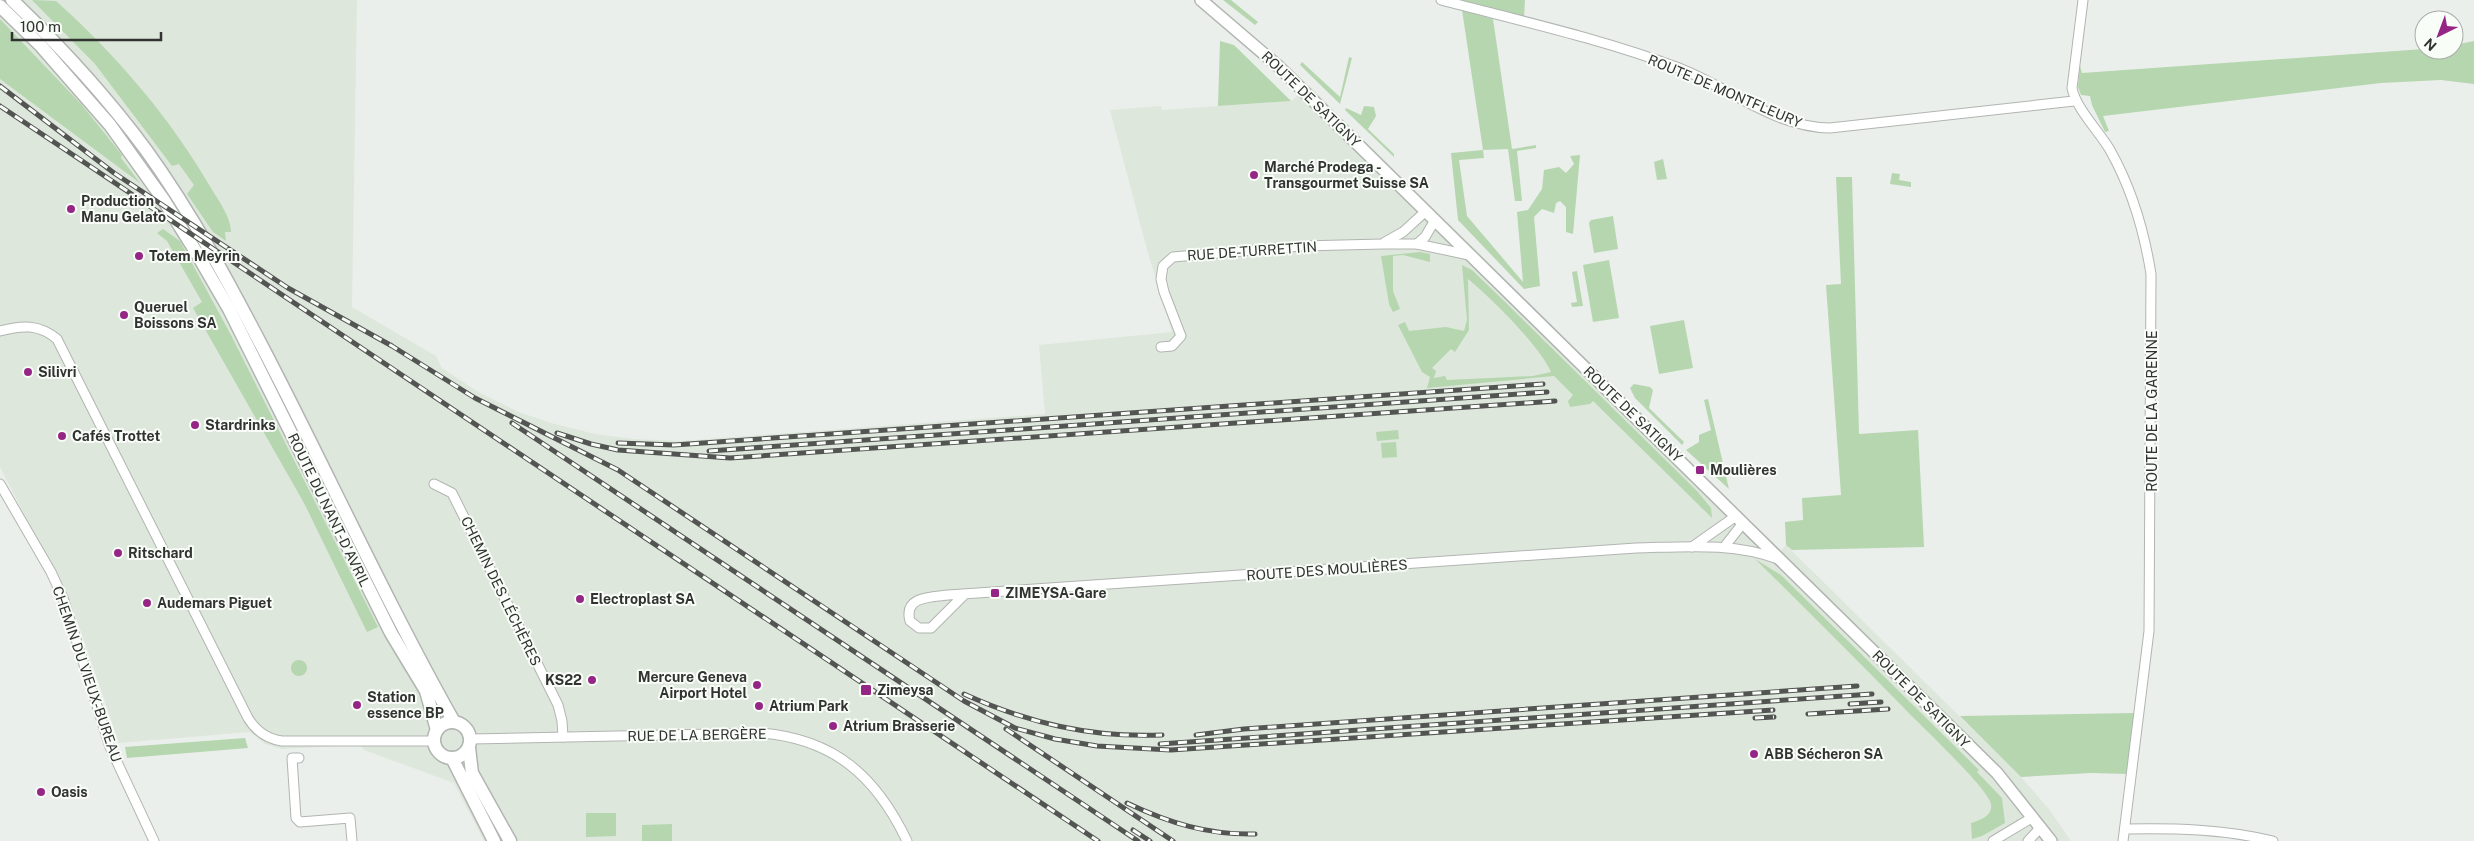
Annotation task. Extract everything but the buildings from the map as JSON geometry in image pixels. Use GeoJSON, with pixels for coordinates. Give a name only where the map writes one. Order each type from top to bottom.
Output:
{"type":"FeatureCollection","features":[{"type":"Feature","properties":{"kind":"main road","name":"ROUTE DU NANT-D'AVRIL"},"geometry":{"type":"LineString","coordinates":[[12,0],[50,37],[99,90],[146,151],[194,223],[244,313],[454,722]]}},
{"type":"Feature","properties":{"kind":"main road","name":"ROUTE DU NANT-D'AVRIL"},"geometry":{"type":"LineString","coordinates":[[0,6],[47,53],[110,126],[163,199],[196,252],[258,367],[391,633],[426,691],[436,735]]}},
{"type":"Feature","properties":{"kind":"main road"},"geometry":{"type":"LineString","coordinates":[[494,841],[452,758],[440,753],[436,735],[442,725],[454,722],[463,726],[470,744],[472,773],[510,841]]}},
{"type":"Feature","properties":{"kind":"main road"},"geometry":{"type":"LineString","coordinates":[[452,758],[464,754],[470,744]]}},
{"type":"Feature","properties":{"kind":"street","name":"ROUTE DE SATIGNY"},"geometry":{"type":"LineString","coordinates":[[1201,0],[1278,66],[1997,774],[2051,841]]}},
{"type":"Feature","properties":{"kind":"street","name":"ROUTE DE MONTFLEURY"},"geometry":{"type":"LineString","coordinates":[[1441,0],[1572,34],[1656,60],[1694,75],[1782,119],[1805,127],[1830,128],[2074,101]]}},
{"type":"Feature","properties":{"kind":"street"},"geometry":{"type":"LineString","coordinates":[[2074,101],[2073,83],[2083,0]]}},
{"type":"Feature","properties":{"kind":"street","name":"ROUTE DE LA GARENNE"},"geometry":{"type":"LineString","coordinates":[[2074,101],[2096,127],[2121,171],[2142,225],[2151,274],[2149,631],[2123,841]]}},
{"type":"Feature","properties":{"kind":"street"},"geometry":{"type":"LineString","coordinates":[[1383,244],[1403,232],[1426,211]]}},
{"type":"Feature","properties":{"kind":"street"},"geometry":{"type":"LineString","coordinates":[[1417,244],[1425,237],[1436,220]]}},
{"type":"Feature","properties":{"kind":"street","name":"RUE DE-TURRETTIN"},"geometry":{"type":"LineString","coordinates":[[1161,347],[1172,346],[1181,336],[1161,278],[1163,266],[1169,259],[1177,256],[1301,246],[1383,244],[1417,244],[1472,256]]}},
{"type":"Feature","properties":{"kind":"street"},"geometry":{"type":"LineString","coordinates":[[0,331],[27,326],[48,332],[57,339],[248,718],[257,730],[270,738],[282,741],[436,735]]}},
{"type":"Feature","properties":{"kind":"street","name":"CHEMIN DU VIEUX-BUREAU"},"geometry":{"type":"LineString","coordinates":[[0,484],[51,572],[63,598],[110,747],[154,841]]}},
{"type":"Feature","properties":{"kind":"street","name":"CHEMIN DES LÉCHÈRES"},"geometry":{"type":"LineString","coordinates":[[434,484],[452,493],[558,706],[562,721],[563,737]]}},
{"type":"Feature","properties":{"kind":"street"},"geometry":{"type":"LineString","coordinates":[[1691,547],[1739,520],[1739,530],[1725,546]]}},
{"type":"Feature","properties":{"kind":"street"},"geometry":{"type":"LineString","coordinates":[[1725,546],[1762,553],[1780,560]]}},
{"type":"Feature","properties":{"kind":"street","name":"ROUTE DES MOULIÈRES"},"geometry":{"type":"LineString","coordinates":[[964,595],[931,628],[919,628],[910,620],[910,608],[918,599],[948,595],[1628,549],[1725,546]]}},
{"type":"Feature","properties":{"kind":"street","name":"RUE DE LA BERGÈRE"},"geometry":{"type":"LineString","coordinates":[[470,744],[563,737],[761,733],[809,742],[833,753],[860,772],[873,786],[907,841]]}},
{"type":"Feature","properties":{"kind":"street"},"geometry":{"type":"LineString","coordinates":[[300,758],[292,758],[296,818],[300,822],[350,818],[352,841]]}},
{"type":"Feature","properties":{"kind":"street"},"geometry":{"type":"LineString","coordinates":[[1992,841],[2033,817]]}},
{"type":"Feature","properties":{"kind":"street"},"geometry":{"type":"LineString","coordinates":[[2028,841],[2041,827]]}},
{"type":"Feature","properties":{"kind":"street"},"geometry":{"type":"LineString","coordinates":[[2125,829],[2192,829],[2238,833],[2273,841]]}},
{"type":"Feature","properties":{"kind":"shaded area"},"geometry":{"type":"Polygon","coordinates":[[[0,0],[357,0],[352,307],[436,356],[442,368],[480,393],[519,412],[551,423],[595,434],[634,439],[681,441],[1045,414],[1039,345],[1172,332],[1146,246],[1110,110],[1161,106],[1162,110],[1291,101],[1309,86],[1781,551],[1786,545],[2021,777],[2049,809],[2071,841],[484,841],[454,783],[364,750],[360,745],[282,749],[265,744],[250,732],[119,743],[75,614],[0,467],[0,0]]]}},
{"type":"Feature","properties":{"kind":"green space"},"geometry":{"type":"Polygon","coordinates":[[[32,0],[56,1],[100,43],[141,88],[178,136],[224,209],[229,220],[231,232],[225,232],[226,241],[213,232],[187,194],[194,185],[179,164],[172,166],[95,64],[32,0]]]}},
{"type":"Feature","properties":{"kind":"green space"},"geometry":{"type":"Polygon","coordinates":[[[1223,0],[1231,0],[1258,22],[1255,25],[1223,0]]]}},
{"type":"Feature","properties":{"kind":"green space"},"geometry":{"type":"Polygon","coordinates":[[[1462,0],[1525,0],[1524,17],[1462,0]]]}},
{"type":"Feature","properties":{"kind":"green space"},"geometry":{"type":"Polygon","coordinates":[[[1462,10],[1493,19],[1512,149],[1536,145],[1536,148],[1517,151],[1522,201],[1515,201],[1508,149],[1483,150],[1462,10]]]}},
{"type":"Feature","properties":{"kind":"green space"},"geometry":{"type":"Polygon","coordinates":[[[0,19],[81,104],[122,155],[121,158],[140,183],[0,79],[0,19]]]}},
{"type":"Feature","properties":{"kind":"green space"},"geometry":{"type":"Polygon","coordinates":[[[1220,41],[1234,45],[1291,101],[1218,106],[1220,41]]]}},
{"type":"Feature","properties":{"kind":"green space"},"geometry":{"type":"Polygon","coordinates":[[[2474,41],[2474,84],[2441,80],[2381,83],[2103,116],[2109,131],[2105,132],[2092,105],[2090,96],[2081,95],[2078,87],[2080,66],[2082,73],[2414,50],[2414,60],[2464,60],[2464,43],[2474,41]]]}},
{"type":"Feature","properties":{"kind":"green space"},"geometry":{"type":"Polygon","coordinates":[[[1349,57],[1352,58],[1340,104],[1300,65],[1302,62],[1340,97],[1349,57]]]}},
{"type":"Feature","properties":{"kind":"green space"},"geometry":{"type":"Polygon","coordinates":[[[1364,106],[1374,107],[1376,116],[1368,129],[1394,154],[1394,157],[1345,110],[1346,108],[1361,115],[1364,106]]]}},
{"type":"Feature","properties":{"kind":"green space"},"geometry":{"type":"Polygon","coordinates":[[[1483,150],[1484,158],[1459,160],[1467,216],[1523,282],[1517,212],[1528,210],[1542,189],[1544,170],[1559,167],[1566,173],[1574,164],[1570,156],[1580,155],[1573,234],[1566,232],[1566,207],[1560,201],[1556,203],[1554,213],[1542,209],[1534,217],[1540,286],[1524,289],[1458,220],[1451,153],[1483,150]]]}},
{"type":"Feature","properties":{"kind":"green space"},"geometry":{"type":"Polygon","coordinates":[[[1663,159],[1667,179],[1657,180],[1654,162],[1663,159]]]}},
{"type":"Feature","properties":{"kind":"green space"},"geometry":{"type":"Polygon","coordinates":[[[1892,173],[1900,174],[1899,180],[1911,182],[1911,187],[1890,184],[1892,173]]]}},
{"type":"Feature","properties":{"kind":"green space"},"geometry":{"type":"Polygon","coordinates":[[[1836,177],[1852,177],[1859,434],[1918,430],[1924,547],[1792,550],[1786,545],[1785,522],[1803,520],[1802,498],[1841,495],[1826,285],[1841,284],[1836,177]]]}},
{"type":"Feature","properties":{"kind":"green space"},"geometry":{"type":"Polygon","coordinates":[[[1613,216],[1618,249],[1594,253],[1589,223],[1591,220],[1613,216]]]}},
{"type":"Feature","properties":{"kind":"green space"},"geometry":{"type":"Polygon","coordinates":[[[163,229],[180,241],[231,335],[378,627],[367,632],[304,503],[193,308],[202,302],[167,241],[157,233],[163,229]]]}},
{"type":"Feature","properties":{"kind":"green space"},"geometry":{"type":"Polygon","coordinates":[[[1420,252],[1430,254],[1430,262],[1403,255],[1393,256],[1393,291],[1400,309],[1393,312],[1389,304],[1381,256],[1420,252]]]}},
{"type":"Feature","properties":{"kind":"green space"},"geometry":{"type":"Polygon","coordinates":[[[1609,260],[1619,318],[1593,322],[1583,265],[1609,260]]]}},
{"type":"Feature","properties":{"kind":"green space"},"geometry":{"type":"Polygon","coordinates":[[[1462,265],[1472,270],[1697,491],[1711,508],[1712,518],[1593,401],[1590,404],[1570,407],[1568,401],[1573,395],[1554,376],[1427,388],[1430,377],[1422,372],[1398,325],[1405,322],[1409,331],[1446,327],[1464,331],[1467,320],[1462,265]],[[1468,279],[1469,330],[1455,352],[1451,349],[1432,368],[1436,371],[1434,378],[1445,376],[1447,380],[1533,376],[1551,372],[1537,349],[1526,336],[1468,279]]]}},
{"type":"Feature","properties":{"kind":"green space"},"geometry":{"type":"Polygon","coordinates":[[[1577,271],[1583,306],[1572,307],[1571,303],[1577,302],[1572,272],[1577,271]]]}},
{"type":"Feature","properties":{"kind":"green space"},"geometry":{"type":"Polygon","coordinates":[[[1684,320],[1693,368],[1659,374],[1650,326],[1684,320]]]}},
{"type":"Feature","properties":{"kind":"green space"},"geometry":{"type":"Polygon","coordinates":[[[1634,384],[1650,387],[1653,390],[1649,408],[1684,442],[1682,445],[1635,398],[1630,388],[1634,384]]]}},
{"type":"Feature","properties":{"kind":"green space"},"geometry":{"type":"Polygon","coordinates":[[[1708,399],[1729,489],[1686,450],[1699,442],[1699,435],[1711,430],[1704,400],[1708,399]]]}},
{"type":"Feature","properties":{"kind":"green space"},"geometry":{"type":"Polygon","coordinates":[[[1398,430],[1399,439],[1377,441],[1376,432],[1398,430]]]}},
{"type":"Feature","properties":{"kind":"green space"},"geometry":{"type":"Polygon","coordinates":[[[1396,442],[1397,457],[1382,458],[1381,443],[1396,442]]]}},
{"type":"Feature","properties":{"kind":"green space"},"geometry":{"type":"Polygon","coordinates":[[[1755,559],[1781,575],[1979,770],[1977,772],[2002,798],[2005,823],[1982,836],[1972,839],[1971,823],[1985,817],[1991,808],[1987,796],[1978,784],[1755,559]]]}},
{"type":"Feature","properties":{"kind":"green space"},"geometry":{"type":"Polygon","coordinates":[[[299,660],[307,668],[299,676],[291,668],[299,660]]]}},
{"type":"Feature","properties":{"kind":"green space"},"geometry":{"type":"Polygon","coordinates":[[[2135,713],[2128,774],[2091,773],[2021,777],[1960,716],[2135,713]]]}},
{"type":"Feature","properties":{"kind":"green space"},"geometry":{"type":"Polygon","coordinates":[[[245,738],[248,748],[127,758],[125,747],[245,738]]]}},
{"type":"Feature","properties":{"kind":"green space"},"geometry":{"type":"Polygon","coordinates":[[[586,813],[616,813],[616,836],[586,837],[586,813]]]}},
{"type":"Feature","properties":{"kind":"green space"},"geometry":{"type":"Polygon","coordinates":[[[672,824],[672,841],[642,841],[642,825],[672,824]]]}},
{"type":"Feature","properties":{"kind":"railway"},"geometry":{"type":"LineString","coordinates":[[0,86],[114,173],[288,288],[392,346],[475,398],[618,470],[964,701],[1015,728],[1055,739],[1097,746],[1171,750],[1773,710]]}},
{"type":"Feature","properties":{"kind":"railway"},"geometry":{"type":"LineString","coordinates":[[0,106],[1098,841]]}},
{"type":"Feature","properties":{"kind":"railway"},"geometry":{"type":"LineString","coordinates":[[618,443],[674,445],[1543,384]]}},
{"type":"Feature","properties":{"kind":"railway"},"geometry":{"type":"LineString","coordinates":[[709,451],[1547,392]]}},
{"type":"Feature","properties":{"kind":"railway"},"geometry":{"type":"LineString","coordinates":[[557,433],[618,450],[730,458],[1555,401]]}},
{"type":"Feature","properties":{"kind":"railway"},"geometry":{"type":"LineString","coordinates":[[512,423],[1138,841]]}},
{"type":"Feature","properties":{"kind":"railway"},"geometry":{"type":"LineString","coordinates":[[1196,735],[1244,729],[1857,686]]}},
{"type":"Feature","properties":{"kind":"railway"},"geometry":{"type":"LineString","coordinates":[[964,694],[1012,713],[1060,726],[1110,734],[1162,735]]}},
{"type":"Feature","properties":{"kind":"railway"},"geometry":{"type":"LineString","coordinates":[[1160,744],[1872,694]]}},
{"type":"Feature","properties":{"kind":"railway"},"geometry":{"type":"LineString","coordinates":[[1850,704],[1881,702]]}},
{"type":"Feature","properties":{"kind":"railway"},"geometry":{"type":"LineString","coordinates":[[1808,714],[1888,709]]}},
{"type":"Feature","properties":{"kind":"railway"},"geometry":{"type":"LineString","coordinates":[[1755,718],[1774,717]]}},
{"type":"Feature","properties":{"kind":"railway"},"geometry":{"type":"LineString","coordinates":[[1006,729],[1173,841]]}},
{"type":"Feature","properties":{"kind":"railway"},"geometry":{"type":"LineString","coordinates":[[1127,803],[1174,822],[1205,830],[1255,834]]}},
{"type":"Feature","properties":{"kind":"railway"},"geometry":{"type":"LineString","coordinates":[[1133,830],[1150,841]]}},
{"type":"Feature","properties":{"kind":"place","name":"Marché Prodega - Transgourmet Suisse SA"},"geometry":{"type":"Point","coordinates":[1254,175]}},
{"type":"Feature","properties":{"kind":"place","name":"Production Manu Gelato"},"geometry":{"type":"Point","coordinates":[71,209]}},
{"type":"Feature","properties":{"kind":"place","name":"Totem Meyrin"},"geometry":{"type":"Point","coordinates":[139,256]}},
{"type":"Feature","properties":{"kind":"place","name":"Queruel Boissons SA"},"geometry":{"type":"Point","coordinates":[124,315]}},
{"type":"Feature","properties":{"kind":"place","name":"Silivri"},"geometry":{"type":"Point","coordinates":[28,372]}},
{"type":"Feature","properties":{"kind":"place","name":"Stardrinks"},"geometry":{"type":"Point","coordinates":[195,425]}},
{"type":"Feature","properties":{"kind":"place","name":"Cafés Trottet"},"geometry":{"type":"Point","coordinates":[62,436]}},
{"type":"Feature","properties":{"kind":"place","name":"Moulières"},"geometry":{"type":"Point","coordinates":[1700,470]}},
{"type":"Feature","properties":{"kind":"place","name":"Ritschard"},"geometry":{"type":"Point","coordinates":[118,553]}},
{"type":"Feature","properties":{"kind":"place","name":"ZIMEYSA-Gare"},"geometry":{"type":"Point","coordinates":[995,593]}},
{"type":"Feature","properties":{"kind":"place","name":"Electroplast SA"},"geometry":{"type":"Point","coordinates":[580,599]}},
{"type":"Feature","properties":{"kind":"place","name":"Audemars Piguet"},"geometry":{"type":"Point","coordinates":[147,603]}},
{"type":"Feature","properties":{"kind":"place","name":"KS22"},"geometry":{"type":"Point","coordinates":[592,680]}},
{"type":"Feature","properties":{"kind":"place","name":"Mercure Geneva Airport Hotel"},"geometry":{"type":"Point","coordinates":[757,685]}},
{"type":"Feature","properties":{"kind":"place","name":"Zimeysa"},"geometry":{"type":"Point","coordinates":[866,690]}},
{"type":"Feature","properties":{"kind":"place","name":"Station essence BP"},"geometry":{"type":"Point","coordinates":[357,705]}},
{"type":"Feature","properties":{"kind":"place","name":"Atrium Park"},"geometry":{"type":"Point","coordinates":[759,706]}},
{"type":"Feature","properties":{"kind":"place","name":"Atrium Brasserie"},"geometry":{"type":"Point","coordinates":[833,726]}},
{"type":"Feature","properties":{"kind":"place","name":"ABB Sécheron SA"},"geometry":{"type":"Point","coordinates":[1754,754]}},
{"type":"Feature","properties":{"kind":"place","name":"Oasis"},"geometry":{"type":"Point","coordinates":[41,792]}}]}
